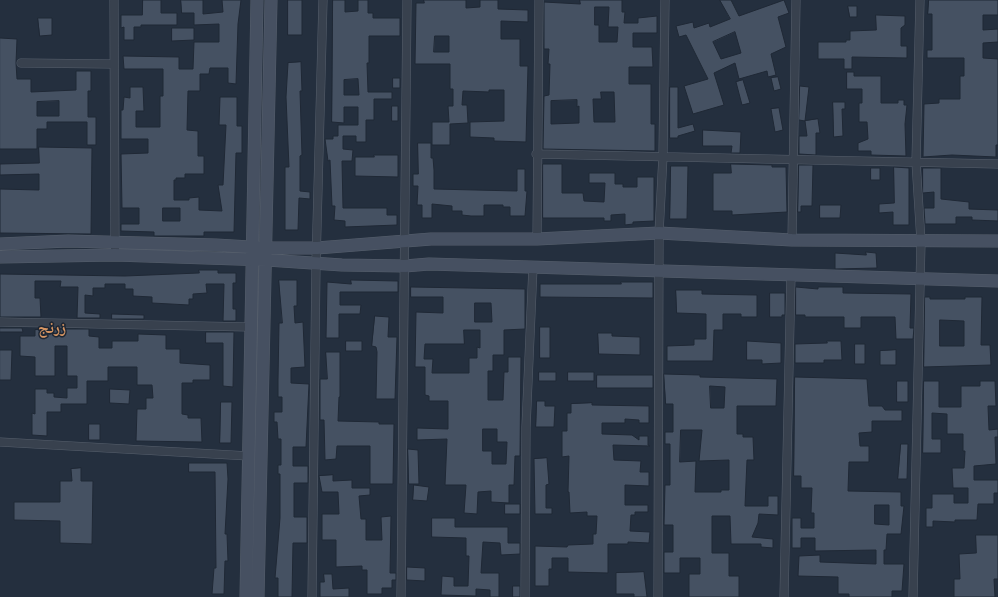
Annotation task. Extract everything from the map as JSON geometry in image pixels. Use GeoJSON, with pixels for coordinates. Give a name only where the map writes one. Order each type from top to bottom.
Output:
{"type":"FeatureCollection","features":[{"type":"Feature","properties":{"kind":"street"},"geometry":{"type":"LineString","coordinates":[[114,0],[113,64],[115,254]]}},
{"type":"Feature","properties":{"kind":"street"},"geometry":{"type":"LineString","coordinates":[[246,597],[251,260],[257,0]]}},
{"type":"Feature","properties":{"kind":"street"},"geometry":{"type":"LineString","coordinates":[[258,597],[267,254],[271,0]]}},
{"type":"Feature","properties":{"kind":"street"},"geometry":{"type":"LineString","coordinates":[[312,597],[316,264],[323,0]]}},
{"type":"Feature","properties":{"kind":"street"},"geometry":{"type":"LineString","coordinates":[[401,597],[403,241],[407,0]]}},
{"type":"Feature","properties":{"kind":"street"},"geometry":{"type":"LineString","coordinates":[[537,239],[536,154],[539,0]]}},
{"type":"Feature","properties":{"kind":"street"},"geometry":{"type":"LineString","coordinates":[[658,597],[659,233],[663,156],[665,0]]}},
{"type":"Feature","properties":{"kind":"street"},"geometry":{"type":"LineString","coordinates":[[792,240],[796,0]]}},
{"type":"Feature","properties":{"kind":"street"},"geometry":{"type":"LineString","coordinates":[[913,597],[921,241],[916,162],[920,0]]}},
{"type":"Feature","properties":{"kind":"street"},"geometry":{"type":"LineString","coordinates":[[20,63],[113,64]]}},
{"type":"Feature","properties":{"kind":"street"},"geometry":{"type":"LineString","coordinates":[[536,154],[998,164]]}},
{"type":"Feature","properties":{"kind":"street"},"geometry":{"type":"LineString","coordinates":[[0,257],[115,254],[251,260],[267,254],[317,248],[363,246],[431,239],[537,239],[659,233],[792,240],[998,241]]}},
{"type":"Feature","properties":{"kind":"street"},"geometry":{"type":"LineString","coordinates":[[0,244],[68,241],[252,246],[267,254],[316,264],[404,266],[429,264],[659,272],[792,274],[919,280],[998,281]]}},
{"type":"Feature","properties":{"kind":"street"},"geometry":{"type":"LineString","coordinates":[[525,597],[526,427],[533,267]]}},
{"type":"Feature","properties":{"kind":"street"},"geometry":{"type":"LineString","coordinates":[[784,597],[792,274]]}},
{"type":"Feature","properties":{"kind":"street"},"geometry":{"type":"LineString","coordinates":[[0,322],[250,327]]}},
{"type":"Feature","properties":{"kind":"street"},"geometry":{"type":"LineString","coordinates":[[0,442],[249,456]]}},
{"type":"Feature","properties":{"kind":"building"},"geometry":{"type":"Polygon","coordinates":[[[143,0],[161,0],[161,13],[177,13],[177,25],[141,25],[141,27],[134,27],[134,40],[124,40],[124,27],[121,28],[121,15],[142,15],[143,0]]]}},
{"type":"Feature","properties":{"kind":"building"},"geometry":{"type":"Polygon","coordinates":[[[181,0],[203,0],[203,14],[223,12],[222,0],[241,0],[238,24],[236,84],[228,83],[228,68],[210,68],[209,74],[200,74],[200,91],[188,91],[187,130],[198,131],[198,156],[204,156],[204,174],[185,174],[185,178],[176,178],[176,180],[174,180],[174,200],[189,200],[189,198],[199,197],[199,210],[222,211],[218,185],[223,185],[226,125],[219,125],[220,97],[237,97],[237,126],[242,126],[242,153],[236,153],[234,232],[204,232],[204,236],[154,236],[154,232],[121,231],[121,224],[139,224],[139,208],[122,208],[121,154],[148,153],[148,139],[121,139],[121,110],[123,110],[124,97],[130,98],[130,87],[143,87],[144,111],[136,111],[136,127],[160,127],[160,96],[163,96],[163,69],[124,69],[123,56],[179,57],[179,69],[193,69],[194,42],[219,42],[219,24],[194,25],[194,13],[182,13],[181,0]],[[163,208],[163,221],[180,221],[180,208],[163,208]]]}},
{"type":"Feature","properties":{"kind":"building"},"geometry":{"type":"Polygon","coordinates":[[[288,0],[302,0],[302,35],[288,35],[288,0]]]}},
{"type":"Feature","properties":{"kind":"building"},"geometry":{"type":"Polygon","coordinates":[[[333,0],[345,0],[345,12],[358,11],[358,0],[368,0],[368,13],[373,13],[373,18],[400,18],[400,36],[369,36],[369,63],[367,63],[368,92],[392,92],[392,99],[374,99],[374,120],[366,120],[366,142],[356,142],[356,136],[343,136],[343,149],[353,150],[352,161],[342,161],[343,208],[387,208],[387,215],[397,215],[397,225],[345,227],[345,221],[334,220],[335,206],[332,206],[330,160],[328,161],[325,139],[333,139],[333,136],[338,136],[338,125],[358,125],[358,107],[344,107],[344,123],[332,122],[333,0]],[[358,79],[344,80],[344,95],[359,95],[358,79]]]}},
{"type":"Feature","properties":{"kind":"building"},"geometry":{"type":"Polygon","coordinates":[[[424,0],[466,0],[466,8],[480,7],[480,0],[498,0],[498,9],[528,10],[528,22],[501,21],[501,39],[520,39],[520,66],[528,66],[526,142],[494,141],[494,138],[470,137],[470,122],[504,121],[504,90],[489,90],[489,92],[463,91],[462,105],[467,105],[468,123],[450,124],[450,145],[432,145],[432,122],[449,122],[448,106],[453,106],[453,89],[450,89],[450,64],[415,64],[416,3],[424,3],[424,0]],[[435,36],[434,52],[449,52],[449,36],[435,36]]]}},
{"type":"Feature","properties":{"kind":"building"},"geometry":{"type":"Polygon","coordinates":[[[580,0],[622,0],[622,12],[625,12],[624,23],[638,23],[638,18],[657,16],[657,33],[633,33],[633,47],[652,47],[653,67],[629,67],[629,84],[651,84],[651,124],[655,124],[655,151],[543,149],[544,96],[549,95],[550,64],[548,64],[549,49],[544,49],[544,2],[580,4],[580,0]],[[595,7],[595,25],[599,25],[599,42],[617,42],[618,27],[608,27],[609,7],[595,7]],[[601,92],[601,99],[593,99],[594,122],[615,122],[614,92],[601,92]],[[577,100],[551,101],[551,124],[579,123],[579,106],[577,107],[577,100]]]}},
{"type":"Feature","properties":{"kind":"building"},"geometry":{"type":"Polygon","coordinates":[[[720,0],[731,0],[739,16],[784,0],[789,13],[778,17],[786,47],[771,54],[776,75],[768,77],[767,71],[739,79],[735,63],[714,73],[724,105],[693,114],[684,86],[708,79],[686,35],[679,37],[676,26],[693,22],[694,28],[709,23],[710,27],[730,19],[720,0]],[[735,32],[713,42],[721,59],[741,53],[735,32]]]}},
{"type":"Feature","properties":{"kind":"building"},"geometry":{"type":"Polygon","coordinates":[[[929,0],[998,0],[998,15],[983,15],[983,30],[998,29],[998,42],[983,43],[983,58],[998,59],[998,145],[996,145],[996,157],[952,155],[923,157],[924,104],[939,103],[939,99],[960,99],[960,76],[964,76],[964,58],[927,58],[927,50],[932,50],[932,14],[928,14],[929,0]]]}},
{"type":"Feature","properties":{"kind":"building"},"geometry":{"type":"Polygon","coordinates":[[[848,6],[857,6],[857,17],[850,17],[848,6]]]}},
{"type":"Feature","properties":{"kind":"building"},"geometry":{"type":"Polygon","coordinates":[[[876,15],[905,16],[905,25],[901,28],[901,46],[907,46],[907,58],[852,57],[852,69],[844,69],[844,59],[818,59],[818,42],[846,42],[846,40],[850,40],[850,31],[876,30],[876,15]]]}},
{"type":"Feature","properties":{"kind":"building"},"geometry":{"type":"Polygon","coordinates":[[[38,18],[52,18],[52,35],[40,36],[38,18]]]}},
{"type":"Feature","properties":{"kind":"building"},"geometry":{"type":"Polygon","coordinates":[[[172,28],[194,28],[194,40],[172,41],[172,28]]]}},
{"type":"Feature","properties":{"kind":"building"},"geometry":{"type":"Polygon","coordinates":[[[0,38],[17,39],[17,79],[31,79],[31,92],[76,90],[76,71],[91,71],[91,91],[88,91],[88,117],[96,117],[96,145],[87,145],[87,122],[47,122],[47,129],[37,129],[37,149],[0,149],[0,38]],[[59,101],[37,102],[37,116],[59,116],[59,101]]]}},
{"type":"Feature","properties":{"kind":"building"},"geometry":{"type":"Polygon","coordinates":[[[301,62],[302,91],[300,91],[302,155],[300,156],[300,191],[310,192],[310,199],[299,198],[298,230],[285,230],[285,167],[289,167],[286,97],[288,63],[301,62]]]}},
{"type":"Feature","properties":{"kind":"building"},"geometry":{"type":"Polygon","coordinates":[[[847,72],[854,72],[854,76],[881,76],[881,103],[898,103],[898,100],[904,100],[904,105],[907,105],[905,124],[906,156],[871,155],[871,151],[858,151],[858,143],[868,139],[867,122],[859,122],[859,103],[862,103],[862,89],[847,89],[847,72]]]}},
{"type":"Feature","properties":{"kind":"building"},"geometry":{"type":"Polygon","coordinates":[[[778,77],[781,89],[774,91],[771,78],[778,77]]]}},
{"type":"Feature","properties":{"kind":"building"},"geometry":{"type":"Polygon","coordinates":[[[393,78],[400,78],[400,88],[393,88],[393,78]]]}},
{"type":"Feature","properties":{"kind":"building"},"geometry":{"type":"Polygon","coordinates":[[[743,80],[750,103],[742,105],[736,82],[743,80]]]}},
{"type":"Feature","properties":{"kind":"building"},"geometry":{"type":"Polygon","coordinates":[[[800,86],[809,87],[805,121],[799,120],[800,86]]]}},
{"type":"Feature","properties":{"kind":"building"},"geometry":{"type":"Polygon","coordinates":[[[670,87],[678,87],[678,128],[693,124],[695,131],[678,136],[678,138],[670,138],[670,87]]]}},
{"type":"Feature","properties":{"kind":"building"},"geometry":{"type":"Polygon","coordinates":[[[833,102],[845,102],[845,109],[842,109],[843,136],[834,137],[833,102]]]}},
{"type":"Feature","properties":{"kind":"building"},"geometry":{"type":"Polygon","coordinates":[[[392,106],[398,106],[398,121],[392,121],[392,106]]]}},
{"type":"Feature","properties":{"kind":"building"},"geometry":{"type":"Polygon","coordinates":[[[779,108],[783,130],[775,132],[771,109],[779,108]]]}},
{"type":"Feature","properties":{"kind":"building"},"geometry":{"type":"Polygon","coordinates":[[[818,119],[820,133],[816,133],[816,155],[799,154],[799,136],[807,136],[805,121],[818,119]]]}},
{"type":"Feature","properties":{"kind":"building"},"geometry":{"type":"Polygon","coordinates":[[[703,130],[741,132],[740,153],[731,153],[732,146],[703,146],[703,130]]]}},
{"type":"Feature","properties":{"kind":"building"},"geometry":{"type":"Polygon","coordinates":[[[418,143],[431,143],[431,158],[433,158],[434,170],[434,189],[517,191],[517,169],[525,169],[525,191],[527,191],[525,216],[510,216],[510,207],[503,207],[503,205],[484,205],[484,216],[471,216],[462,215],[462,211],[452,211],[452,206],[432,204],[432,218],[422,218],[422,205],[417,205],[418,186],[413,186],[413,174],[418,174],[418,143]]]}},
{"type":"Feature","properties":{"kind":"building"},"geometry":{"type":"Polygon","coordinates":[[[39,147],[92,148],[91,234],[0,233],[0,189],[39,190],[39,174],[0,175],[0,164],[39,163],[39,147]]]}},
{"type":"Feature","properties":{"kind":"building"},"geometry":{"type":"Polygon","coordinates":[[[374,155],[398,155],[398,177],[355,176],[355,157],[374,157],[374,155]]]}},
{"type":"Feature","properties":{"kind":"building"},"geometry":{"type":"Polygon","coordinates":[[[543,164],[562,164],[562,193],[583,193],[584,201],[604,202],[605,183],[589,183],[589,173],[615,173],[615,184],[623,184],[623,187],[637,187],[637,177],[654,177],[654,221],[633,222],[633,224],[625,225],[625,214],[611,215],[611,221],[604,221],[604,218],[543,218],[543,164]]]}},
{"type":"Feature","properties":{"kind":"building"},"geometry":{"type":"Polygon","coordinates":[[[731,164],[772,165],[772,167],[786,167],[787,212],[732,215],[732,211],[713,211],[713,173],[731,173],[731,164]]]}},
{"type":"Feature","properties":{"kind":"building"},"geometry":{"type":"Polygon","coordinates":[[[799,165],[813,165],[812,206],[801,206],[801,212],[798,212],[799,165]]]}},
{"type":"Feature","properties":{"kind":"building"},"geometry":{"type":"Polygon","coordinates":[[[671,166],[688,166],[687,219],[670,219],[671,166]]]}},
{"type":"Feature","properties":{"kind":"building"},"geometry":{"type":"Polygon","coordinates":[[[894,167],[909,168],[909,225],[893,225],[893,212],[879,213],[879,204],[894,203],[894,167]]]}},
{"type":"Feature","properties":{"kind":"building"},"geometry":{"type":"Polygon","coordinates":[[[871,168],[880,168],[880,180],[871,180],[871,168]]]}},
{"type":"Feature","properties":{"kind":"building"},"geometry":{"type":"Polygon","coordinates":[[[923,168],[941,168],[941,199],[969,202],[969,209],[998,210],[998,221],[972,220],[972,217],[956,217],[956,224],[925,224],[924,208],[934,208],[934,192],[923,193],[923,168]]]}},
{"type":"Feature","properties":{"kind":"building"},"geometry":{"type":"Polygon","coordinates":[[[820,205],[841,205],[840,218],[820,218],[820,205]]]}},
{"type":"Feature","properties":{"kind":"building"},"geometry":{"type":"Polygon","coordinates":[[[866,252],[876,253],[877,268],[835,269],[835,253],[866,255],[866,252]]]}},
{"type":"Feature","properties":{"kind":"building"},"geometry":{"type":"Polygon","coordinates":[[[199,270],[218,270],[218,273],[236,273],[236,283],[233,283],[233,309],[236,309],[236,321],[223,321],[224,284],[206,284],[207,293],[193,294],[193,299],[189,299],[189,305],[152,303],[152,297],[133,296],[133,289],[125,289],[125,284],[105,284],[105,288],[93,288],[93,296],[85,295],[85,313],[100,314],[100,318],[77,318],[78,287],[60,287],[61,281],[35,281],[35,298],[40,298],[41,317],[0,317],[0,274],[125,276],[199,273],[199,270]]]}},
{"type":"Feature","properties":{"kind":"building"},"geometry":{"type":"Polygon","coordinates":[[[279,280],[297,280],[297,306],[294,306],[295,323],[303,322],[305,367],[291,368],[291,383],[309,384],[306,447],[293,447],[293,466],[308,466],[308,483],[294,483],[294,517],[307,517],[307,543],[293,543],[292,597],[278,597],[278,578],[275,578],[280,518],[280,474],[278,474],[278,465],[281,465],[281,439],[278,439],[277,422],[274,422],[274,412],[282,412],[282,397],[278,397],[279,323],[282,323],[279,280]]]}},
{"type":"Feature","properties":{"kind":"building"},"geometry":{"type":"Polygon","coordinates":[[[351,280],[398,281],[398,292],[340,292],[340,305],[361,305],[360,314],[339,314],[339,338],[326,338],[327,282],[351,284],[351,280]]]}},
{"type":"Feature","properties":{"kind":"building"},"geometry":{"type":"Polygon","coordinates":[[[621,282],[653,282],[653,298],[540,297],[540,284],[621,284],[621,282]]]}},
{"type":"Feature","properties":{"kind":"building"},"geometry":{"type":"Polygon","coordinates":[[[411,287],[525,289],[525,329],[504,330],[504,355],[493,355],[493,371],[488,371],[488,400],[503,400],[504,372],[508,372],[508,357],[521,357],[520,456],[515,456],[514,485],[509,485],[509,503],[491,502],[491,491],[478,492],[477,514],[464,513],[466,485],[445,485],[447,439],[417,440],[417,428],[448,429],[448,401],[429,401],[429,396],[425,395],[425,367],[415,367],[416,312],[443,313],[443,297],[411,297],[411,287]],[[475,303],[475,322],[492,322],[491,303],[475,303]],[[464,330],[464,344],[425,344],[424,359],[433,359],[432,373],[469,373],[469,358],[477,358],[477,347],[480,348],[480,330],[464,330]],[[483,429],[483,451],[492,451],[492,464],[506,464],[507,442],[497,442],[497,429],[483,429]]]}},
{"type":"Feature","properties":{"kind":"building"},"geometry":{"type":"Polygon","coordinates":[[[796,287],[818,289],[818,287],[843,287],[843,293],[911,294],[910,328],[914,328],[913,339],[896,339],[895,317],[861,317],[861,328],[844,328],[844,317],[805,317],[805,315],[796,315],[796,287]]]}},
{"type":"Feature","properties":{"kind":"building"},"geometry":{"type":"Polygon","coordinates":[[[676,290],[702,290],[702,294],[757,295],[757,317],[741,317],[741,314],[723,314],[723,330],[714,330],[713,361],[667,361],[667,346],[694,345],[694,339],[706,339],[706,314],[677,313],[676,290]]]}},
{"type":"Feature","properties":{"kind":"building"},"geometry":{"type":"Polygon","coordinates":[[[770,293],[785,293],[785,315],[782,315],[782,317],[770,317],[770,293]]]}},
{"type":"Feature","properties":{"kind":"building"},"geometry":{"type":"Polygon","coordinates":[[[925,297],[930,297],[930,299],[965,299],[965,297],[982,297],[981,345],[990,345],[991,365],[924,367],[925,297]],[[940,320],[940,346],[964,346],[964,321],[940,320]]]}},
{"type":"Feature","properties":{"kind":"building"},"geometry":{"type":"Polygon","coordinates":[[[112,314],[144,315],[144,319],[112,319],[112,314]]]}},
{"type":"Feature","properties":{"kind":"building"},"geometry":{"type":"Polygon","coordinates":[[[375,316],[389,317],[388,337],[397,337],[395,399],[376,399],[377,352],[376,347],[372,346],[375,316]]]}},
{"type":"Feature","properties":{"kind":"building"},"geometry":{"type":"Polygon","coordinates":[[[540,327],[550,327],[550,358],[540,358],[540,327]]]}},
{"type":"Feature","properties":{"kind":"building"},"geometry":{"type":"Polygon","coordinates":[[[0,328],[22,328],[23,332],[0,332],[0,328]]]}},
{"type":"Feature","properties":{"kind":"building"},"geometry":{"type":"Polygon","coordinates":[[[89,329],[89,336],[99,337],[99,348],[112,348],[112,341],[138,341],[138,334],[166,335],[166,349],[180,349],[180,363],[210,365],[210,380],[193,380],[193,383],[182,383],[182,414],[188,415],[188,418],[201,418],[202,442],[136,441],[137,409],[146,409],[146,398],[153,398],[152,385],[137,385],[137,367],[108,367],[108,381],[87,381],[87,404],[61,404],[61,412],[47,412],[47,436],[32,435],[32,413],[35,414],[35,389],[47,389],[47,393],[54,393],[54,397],[67,398],[67,388],[77,388],[77,376],[67,376],[67,346],[55,346],[55,376],[35,376],[35,357],[20,356],[20,336],[35,336],[35,330],[89,329]]]}},
{"type":"Feature","properties":{"kind":"building"},"geometry":{"type":"Polygon","coordinates":[[[206,332],[234,332],[233,387],[223,386],[223,343],[206,343],[206,332]]]}},
{"type":"Feature","properties":{"kind":"building"},"geometry":{"type":"Polygon","coordinates":[[[598,333],[612,333],[612,336],[640,337],[640,355],[599,354],[598,333]]]}},
{"type":"Feature","properties":{"kind":"building"},"geometry":{"type":"Polygon","coordinates":[[[346,341],[362,341],[362,351],[346,351],[346,341]]]}},
{"type":"Feature","properties":{"kind":"building"},"geometry":{"type":"Polygon","coordinates":[[[747,341],[781,343],[781,363],[762,364],[762,360],[747,360],[747,341]]]}},
{"type":"Feature","properties":{"kind":"building"},"geometry":{"type":"Polygon","coordinates":[[[827,341],[841,341],[842,360],[824,360],[824,363],[795,363],[795,344],[827,343],[827,341]]]}},
{"type":"Feature","properties":{"kind":"building"},"geometry":{"type":"Polygon","coordinates":[[[855,344],[865,344],[865,364],[855,364],[855,344]]]}},
{"type":"Feature","properties":{"kind":"building"},"geometry":{"type":"Polygon","coordinates":[[[0,350],[12,350],[11,380],[0,380],[0,350]]]}},
{"type":"Feature","properties":{"kind":"building"},"geometry":{"type":"Polygon","coordinates":[[[896,350],[896,365],[880,365],[880,351],[896,350]]]}},
{"type":"Feature","properties":{"kind":"building"},"geometry":{"type":"Polygon","coordinates":[[[326,352],[340,352],[340,397],[338,421],[394,424],[393,484],[370,484],[370,446],[337,446],[336,459],[325,460],[324,420],[320,420],[320,379],[327,379],[326,352]]]}},
{"type":"Feature","properties":{"kind":"building"},"geometry":{"type":"Polygon","coordinates":[[[539,372],[556,372],[556,381],[539,381],[539,372]]]}},
{"type":"Feature","properties":{"kind":"building"},"geometry":{"type":"Polygon","coordinates":[[[568,372],[594,372],[594,381],[568,381],[568,372]]]}},
{"type":"Feature","properties":{"kind":"building"},"geometry":{"type":"Polygon","coordinates":[[[664,374],[700,375],[700,377],[777,379],[776,406],[737,406],[737,434],[743,434],[743,437],[753,437],[754,460],[747,460],[745,506],[768,506],[768,496],[778,496],[778,515],[759,514],[758,523],[752,537],[773,539],[773,548],[761,547],[761,544],[731,544],[730,516],[712,516],[712,553],[729,553],[729,576],[739,576],[739,597],[689,597],[689,574],[700,574],[700,558],[680,558],[680,573],[664,573],[664,552],[673,552],[673,525],[664,525],[665,485],[670,485],[670,444],[665,444],[665,432],[673,432],[673,404],[666,404],[664,374]],[[710,386],[711,408],[724,408],[725,387],[710,386]],[[681,430],[680,462],[696,461],[695,492],[721,492],[721,490],[729,490],[729,460],[699,461],[702,430],[681,430]]]}},
{"type":"Feature","properties":{"kind":"building"},"geometry":{"type":"Polygon","coordinates":[[[597,375],[653,375],[653,388],[597,388],[597,375]]]}},
{"type":"Feature","properties":{"kind":"building"},"geometry":{"type":"Polygon","coordinates":[[[795,377],[867,379],[869,406],[882,406],[885,410],[902,410],[902,421],[872,421],[872,432],[859,433],[860,446],[869,446],[869,462],[849,462],[848,491],[901,492],[901,506],[904,506],[901,534],[887,534],[886,550],[884,550],[884,564],[904,564],[902,591],[892,591],[892,597],[849,597],[849,594],[838,594],[838,577],[798,576],[799,556],[820,555],[820,562],[876,564],[876,550],[815,551],[815,538],[801,538],[801,548],[792,548],[792,518],[801,518],[801,528],[814,528],[814,513],[811,513],[812,488],[801,488],[801,476],[794,476],[795,377]],[[875,505],[875,524],[889,525],[889,505],[875,505]]]}},
{"type":"Feature","properties":{"kind":"building"},"geometry":{"type":"Polygon","coordinates":[[[897,381],[908,381],[908,402],[897,402],[897,381]]]}},
{"type":"Feature","properties":{"kind":"building"},"geometry":{"type":"Polygon","coordinates":[[[924,381],[939,381],[939,407],[961,407],[961,386],[980,386],[980,381],[995,381],[996,406],[988,406],[989,430],[998,429],[998,437],[995,437],[996,464],[974,466],[974,480],[998,480],[998,493],[994,493],[994,504],[978,504],[977,520],[955,520],[955,522],[933,521],[933,527],[926,527],[926,508],[932,508],[932,494],[954,494],[954,503],[968,503],[968,488],[953,488],[952,468],[964,468],[965,451],[963,451],[963,434],[947,434],[947,414],[932,413],[932,439],[941,439],[941,453],[923,453],[924,381]]]}},
{"type":"Feature","properties":{"kind":"building"},"geometry":{"type":"Polygon","coordinates":[[[110,389],[130,390],[129,404],[110,403],[110,389]]]}},
{"type":"Feature","properties":{"kind":"building"},"geometry":{"type":"Polygon","coordinates":[[[537,401],[545,401],[545,406],[555,406],[554,427],[536,427],[537,401]]]}},
{"type":"Feature","properties":{"kind":"building"},"geometry":{"type":"Polygon","coordinates":[[[221,402],[232,402],[231,443],[220,443],[221,402]]]}},
{"type":"Feature","properties":{"kind":"building"},"geometry":{"type":"Polygon","coordinates":[[[592,403],[592,405],[649,406],[649,423],[639,423],[639,420],[625,419],[625,423],[602,423],[602,434],[632,435],[639,440],[639,436],[648,436],[648,445],[650,446],[613,445],[614,460],[641,461],[640,472],[649,472],[649,486],[625,485],[625,505],[648,505],[648,512],[635,512],[635,515],[631,515],[630,531],[650,532],[649,543],[628,542],[628,544],[608,544],[608,573],[568,572],[568,558],[552,558],[552,569],[549,569],[549,586],[535,586],[535,546],[567,547],[568,545],[593,544],[593,534],[596,534],[597,516],[587,516],[587,512],[570,513],[568,492],[569,456],[562,457],[562,431],[567,431],[567,413],[571,413],[571,404],[592,403]]]}},
{"type":"Feature","properties":{"kind":"building"},"geometry":{"type":"Polygon","coordinates":[[[89,424],[100,424],[100,440],[89,440],[89,424]]]}},
{"type":"Feature","properties":{"kind":"building"},"geometry":{"type":"Polygon","coordinates":[[[901,444],[908,444],[907,479],[898,479],[901,444]]]}},
{"type":"Feature","properties":{"kind":"building"},"geometry":{"type":"Polygon","coordinates":[[[408,449],[418,450],[419,484],[409,484],[408,449]]]}},
{"type":"Feature","properties":{"kind":"building"},"geometry":{"type":"Polygon","coordinates":[[[547,458],[549,484],[546,485],[546,508],[552,508],[552,514],[535,514],[534,459],[547,458]]]}},
{"type":"Feature","properties":{"kind":"building"},"geometry":{"type":"Polygon","coordinates":[[[189,463],[227,463],[228,479],[225,534],[227,534],[228,561],[225,561],[224,594],[212,594],[214,568],[216,568],[215,472],[189,472],[189,463]]]}},
{"type":"Feature","properties":{"kind":"building"},"geometry":{"type":"Polygon","coordinates":[[[81,468],[81,481],[93,481],[92,544],[60,543],[60,521],[14,520],[14,502],[60,502],[60,481],[72,481],[71,469],[81,468]]]}},
{"type":"Feature","properties":{"kind":"building"},"geometry":{"type":"Polygon","coordinates":[[[333,475],[333,481],[352,480],[352,488],[370,488],[370,495],[359,496],[361,519],[366,519],[366,540],[382,540],[381,517],[391,516],[390,573],[396,573],[396,580],[392,580],[392,588],[382,588],[382,594],[367,594],[367,570],[362,570],[362,566],[336,567],[336,540],[322,540],[322,514],[339,514],[338,492],[322,492],[319,476],[333,475]]]}},
{"type":"Feature","properties":{"kind":"building"},"geometry":{"type":"Polygon","coordinates":[[[414,485],[429,487],[427,501],[413,500],[414,485]]]}},
{"type":"Feature","properties":{"kind":"building"},"geometry":{"type":"Polygon","coordinates":[[[505,504],[520,504],[520,514],[505,514],[505,504]]]}},
{"type":"Feature","properties":{"kind":"building"},"geometry":{"type":"Polygon","coordinates":[[[432,518],[455,518],[455,527],[508,527],[508,543],[520,543],[520,554],[501,555],[500,543],[483,542],[481,573],[499,573],[499,597],[490,597],[490,590],[476,589],[476,596],[441,595],[442,576],[454,577],[454,586],[468,586],[469,556],[466,556],[466,538],[432,537],[432,518]]]}},
{"type":"Feature","properties":{"kind":"building"},"geometry":{"type":"Polygon","coordinates":[[[976,535],[998,535],[998,579],[994,579],[995,597],[954,597],[954,579],[960,579],[959,554],[976,553],[976,535]]]}},
{"type":"Feature","properties":{"kind":"building"},"geometry":{"type":"Polygon","coordinates":[[[407,567],[425,568],[425,581],[407,580],[407,567]]]}},
{"type":"Feature","properties":{"kind":"building"},"geometry":{"type":"Polygon","coordinates":[[[644,572],[647,597],[634,597],[634,594],[616,594],[616,573],[644,572]]]}},
{"type":"Feature","properties":{"kind":"building"},"geometry":{"type":"Polygon","coordinates":[[[324,574],[332,574],[333,589],[349,588],[349,597],[320,597],[320,582],[324,582],[324,574]]]}},
{"type":"Feature","properties":{"kind":"building"},"geometry":{"type":"Polygon","coordinates":[[[513,586],[520,586],[520,597],[513,597],[513,586]]]}},
{"type":"Feature","properties":{"kind":"district","name":"زرنج"},"geometry":{"type":"Point","coordinates":[52,329]}}]}
